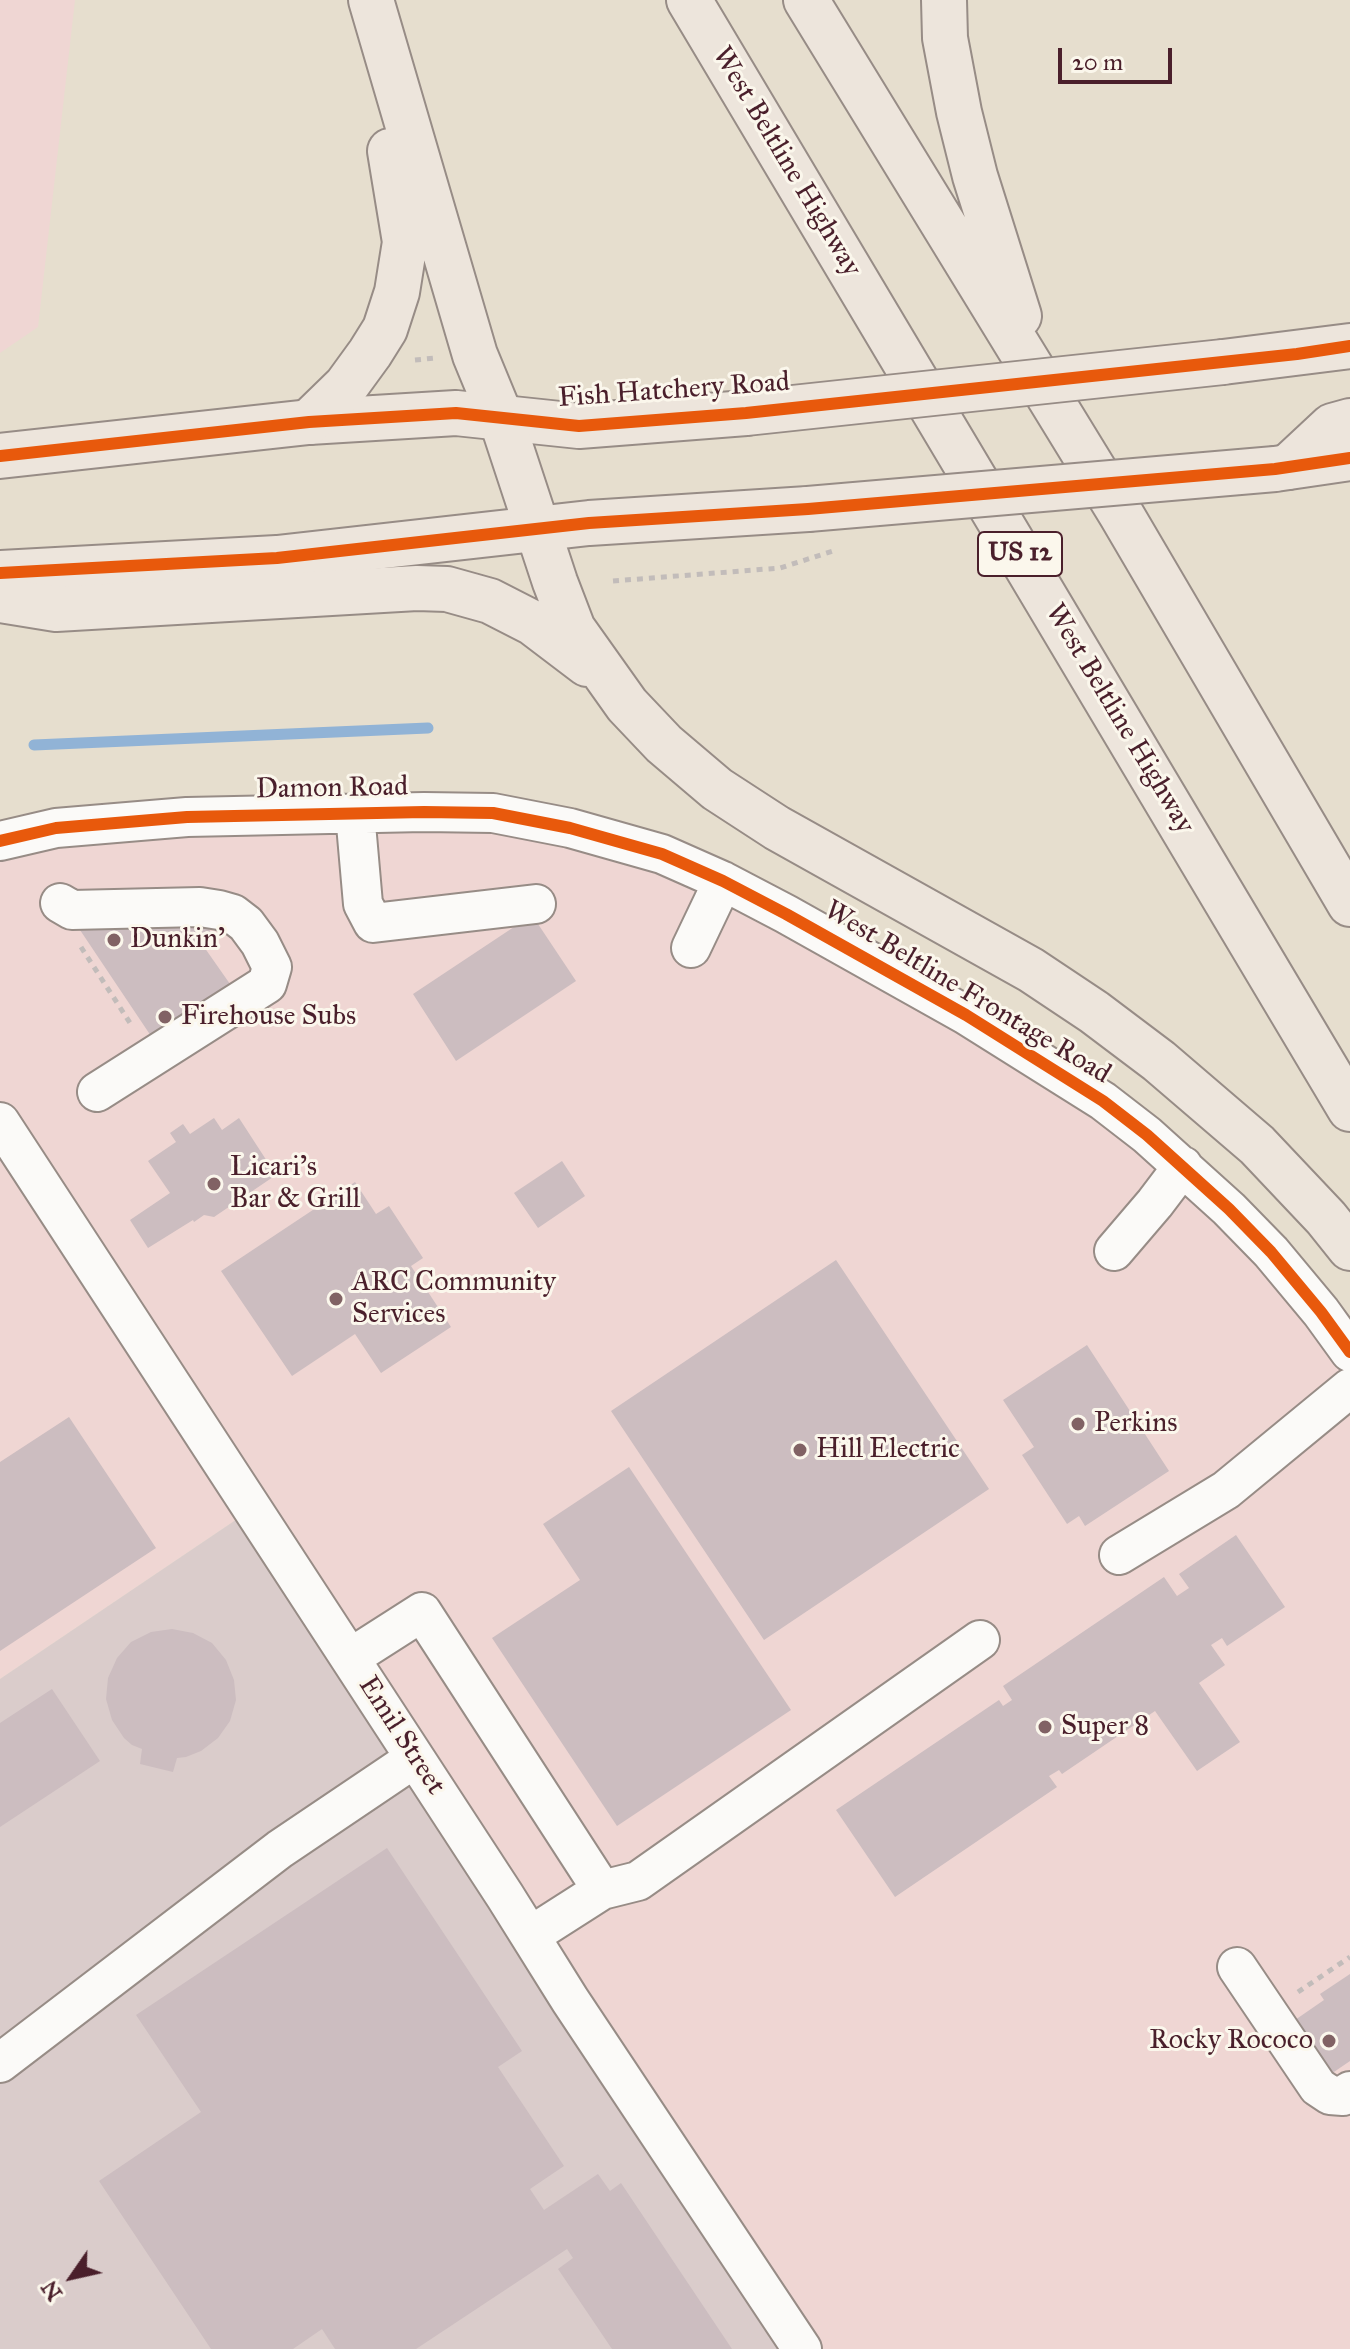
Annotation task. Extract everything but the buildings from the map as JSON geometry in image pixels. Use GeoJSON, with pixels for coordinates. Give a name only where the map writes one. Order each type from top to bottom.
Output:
{"type":"FeatureCollection","features":[{"type":"Feature","properties":{"kind":"main road"},"geometry":{"type":"LineString","coordinates":[[309,422],[346,386],[385,329],[397,292],[405,242],[397,180],[358,0]]}},
{"type":"Feature","properties":{"kind":"main road"},"geometry":{"type":"LineString","coordinates":[[371,0],[475,355],[501,418],[555,582],[573,629],[627,705]]}},
{"type":"Feature","properties":{"kind":"main road","name":"West Beltline Highway"},"geometry":{"type":"LineString","coordinates":[[689,0],[1350,1109]]}},
{"type":"Feature","properties":{"kind":"main road"},"geometry":{"type":"LineString","coordinates":[[806,0],[1039,380],[1350,904]]}},
{"type":"Feature","properties":{"kind":"main road"},"geometry":{"type":"LineString","coordinates":[[944,0],[945,38],[962,125],[1039,380]]}},
{"type":"Feature","properties":{"kind":"main road","name":"Fish Hatchery Road"},"geometry":{"type":"LineString","coordinates":[[0,456],[309,422],[456,413],[579,426],[746,413],[1350,346]]}},
{"type":"Feature","properties":{"kind":"main road"},"geometry":{"type":"LineString","coordinates":[[1282,468],[1332,426],[1350,421]]}},
{"type":"Feature","properties":{"kind":"main road"},"geometry":{"type":"LineString","coordinates":[[0,573],[277,558],[589,523],[808,509],[1282,468],[1350,458]]}},
{"type":"Feature","properties":{"kind":"main road"},"geometry":{"type":"LineString","coordinates":[[0,600],[56,609],[417,588],[447,589],[490,601],[533,623],[588,665],[664,744],[717,789],[777,828],[1031,970],[1135,1042],[1257,1145],[1350,1248]]}},
{"type":"Feature","properties":{"kind":"street"},"geometry":{"type":"LineString","coordinates":[[355,813],[363,904],[373,923],[536,904]]}},
{"type":"Feature","properties":{"kind":"street","name":"Damon Road"},"geometry":{"type":"LineString","coordinates":[[0,841],[56,828],[201,816],[493,813],[570,828],[662,854]]}},
{"type":"Feature","properties":{"kind":"street","name":"West Beltline Frontage Road"},"geometry":{"type":"LineString","coordinates":[[662,854],[786,914],[1005,1039],[1103,1101],[1183,1166],[1229,1209],[1271,1252],[1350,1352]]}},
{"type":"Feature","properties":{"kind":"street"},"geometry":{"type":"LineString","coordinates":[[691,948],[723,881]]}},
{"type":"Feature","properties":{"kind":"street"},"geometry":{"type":"LineString","coordinates":[[60,903],[72,910],[200,907],[233,914],[246,924],[260,943],[272,967],[267,984],[97,1092]]}},
{"type":"Feature","properties":{"kind":"street","name":"Emil Street"},"geometry":{"type":"LineString","coordinates":[[0,1122],[802,2349]]}},
{"type":"Feature","properties":{"kind":"street"},"geometry":{"type":"LineString","coordinates":[[1114,1251],[1183,1166]]}},
{"type":"Feature","properties":{"kind":"street"},"geometry":{"type":"LineString","coordinates":[[1119,1555],[1226,1490],[1350,1388]]}},
{"type":"Feature","properties":{"kind":"street"},"geometry":{"type":"LineString","coordinates":[[350,1658],[422,1612],[602,1890]]}},
{"type":"Feature","properties":{"kind":"street"},"geometry":{"type":"LineString","coordinates":[[530,1936],[602,1890],[638,1881],[980,1640]]}},
{"type":"Feature","properties":{"kind":"street"},"geometry":{"type":"LineString","coordinates":[[0,2063],[280,1849],[415,1758]]}},
{"type":"Feature","properties":{"kind":"street"},"geometry":{"type":"LineString","coordinates":[[1237,1967],[1318,2087],[1330,2095],[1343,2096],[1350,2091]]}},
{"type":"Feature","properties":{"kind":"path"},"geometry":{"type":"LineString","coordinates":[[413,360],[437,358]]}},
{"type":"Feature","properties":{"kind":"path"},"geometry":{"type":"LineString","coordinates":[[613,581],[780,568],[835,550]]}},
{"type":"Feature","properties":{"kind":"path"},"geometry":{"type":"LineString","coordinates":[[80,946],[151,1057]]}},
{"type":"Feature","properties":{"kind":"path"},"geometry":{"type":"LineString","coordinates":[[1268,2012],[1350,1957]]}},
{"type":"Feature","properties":{"kind":"shaded area"},"geometry":{"type":"Polygon","coordinates":[[[0,0],[75,0],[38,327],[0,353],[0,0]]]}},
{"type":"Feature","properties":{"kind":"shaded area"},"geometry":{"type":"Polygon","coordinates":[[[257,814],[618,840],[1103,1101],[1350,1352],[1350,2349],[802,2349],[252,1509],[0,1679],[0,841],[257,814]]]}},
{"type":"Feature","properties":{"kind":"shaded area"},"geometry":{"type":"Polygon","coordinates":[[[252,1509],[802,2349],[0,2349],[0,1679],[252,1509]]]}},
{"type":"Feature","properties":{"kind":"waterway"},"geometry":{"type":"LineString","coordinates":[[34,745],[428,728]]}},
{"type":"Feature","properties":{"kind":"cycle path"},"geometry":{"type":"LineString","coordinates":[[0,456],[309,422],[456,413],[579,426],[746,413],[1350,346]]}},
{"type":"Feature","properties":{"kind":"cycle path"},"geometry":{"type":"LineString","coordinates":[[0,573],[277,558],[589,523],[808,509],[1275,469],[1350,458]]}},
{"type":"Feature","properties":{"kind":"cycle path"},"geometry":{"type":"LineString","coordinates":[[0,841],[56,828],[187,817],[493,813],[570,828],[662,854],[786,914],[966,1015],[1103,1101],[1147,1135],[1229,1209],[1271,1252],[1350,1352]]}},
{"type":"Feature","properties":{"kind":"place","name":"Dunkin'"},"geometry":{"type":"Point","coordinates":[114,940]}},
{"type":"Feature","properties":{"kind":"place","name":"Firehouse Subs"},"geometry":{"type":"Point","coordinates":[165,1017]}},
{"type":"Feature","properties":{"kind":"place","name":"Licari's Bar & Grill"},"geometry":{"type":"Point","coordinates":[214,1184]}},
{"type":"Feature","properties":{"kind":"place","name":"ARC Community Services"},"geometry":{"type":"Point","coordinates":[336,1299]}},
{"type":"Feature","properties":{"kind":"place","name":"Perkins"},"geometry":{"type":"Point","coordinates":[1078,1424]}},
{"type":"Feature","properties":{"kind":"place","name":"Hill Electric"},"geometry":{"type":"Point","coordinates":[800,1450]}},
{"type":"Feature","properties":{"kind":"place","name":"Super 8"},"geometry":{"type":"Point","coordinates":[1045,1727]}},
{"type":"Feature","properties":{"kind":"place","name":"Rocky Rococo"},"geometry":{"type":"Point","coordinates":[1329,2041]}}]}
